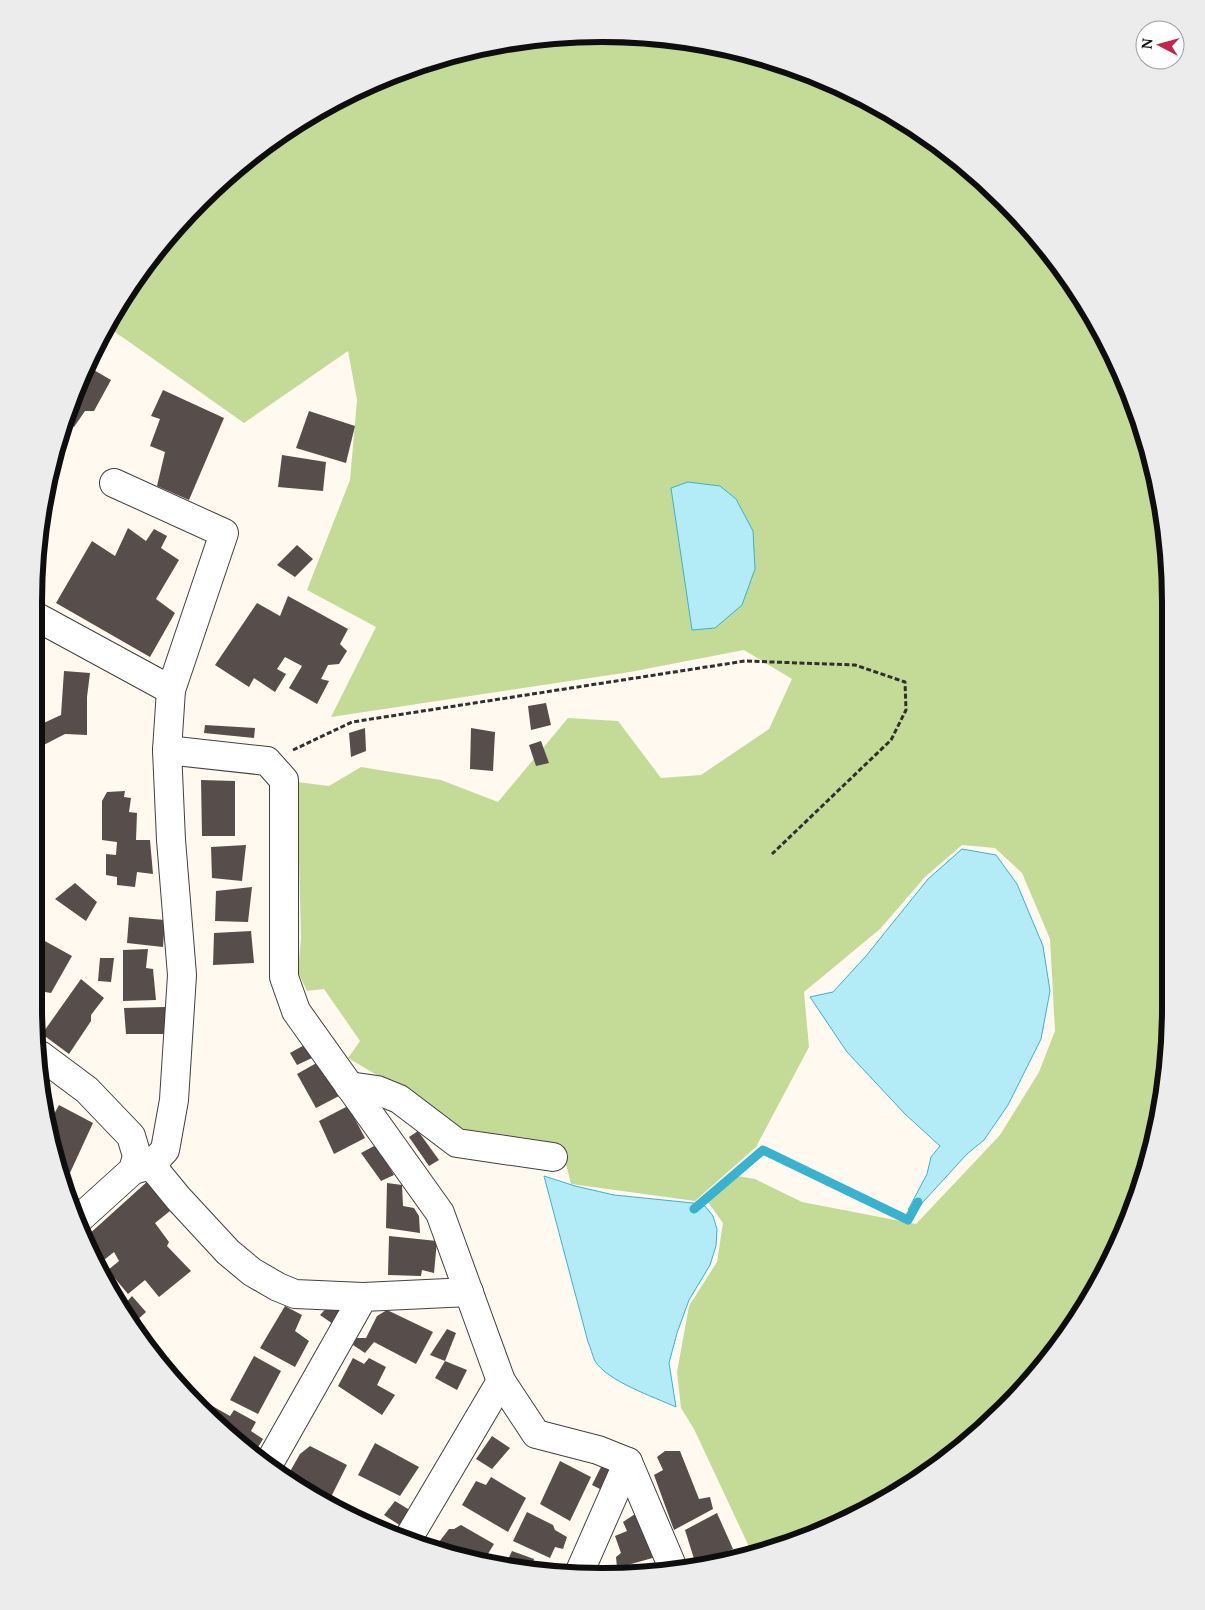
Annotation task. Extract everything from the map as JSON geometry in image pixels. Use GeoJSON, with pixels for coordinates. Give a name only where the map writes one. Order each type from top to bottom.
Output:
{"type":"FeatureCollection","features":[{"type":"Feature","properties":{"kind":"street"},"geometry":{"type":"LineString","coordinates":[[83,1216],[165,1150],[172,1110],[182,975],[171,840],[167,750],[171,690],[224,533],[114,484]]}},
{"type":"Feature","properties":{"kind":"street"},"geometry":{"type":"LineString","coordinates":[[42,620],[171,690]]}},
{"type":"Feature","properties":{"kind":"street"},"geometry":{"type":"LineString","coordinates":[[167,750],[267,761],[284,780],[284,977],[296,1011],[440,1212],[501,1381],[536,1434],[598,1450],[628,1462],[671,1563]]}},
{"type":"Feature","properties":{"kind":"street"},"geometry":{"type":"LineString","coordinates":[[45,1059],[87,1090],[131,1136],[142,1168],[178,1198],[228,1252],[252,1272],[278,1287],[295,1294],[363,1297],[469,1292]]}},
{"type":"Feature","properties":{"kind":"street"},"geometry":{"type":"LineString","coordinates":[[349,1086],[377,1090],[399,1099],[457,1143],[553,1157]]}},
{"type":"Feature","properties":{"kind":"street"},"geometry":{"type":"LineString","coordinates":[[271,1459],[363,1297]]}},
{"type":"Feature","properties":{"kind":"street"},"geometry":{"type":"LineString","coordinates":[[411,1534],[501,1381]]}},
{"type":"Feature","properties":{"kind":"street"},"geometry":{"type":"LineString","coordinates":[[582,1567],[628,1462]]}},
{"type":"Feature","properties":{"kind":"path"},"geometry":{"type":"LineString","coordinates":[[267,761],[352,722],[745,662],[855,665],[906,682],[906,710],[891,740],[772,854]]}},
{"type":"Feature","properties":{"kind":"green space"},"geometry":{"type":"Polygon","coordinates":[[[602,42],[676,47],[712,53],[747,62],[783,72],[817,85],[850,100],[914,137],[972,181],[1024,233],[1068,291],[1105,355],[1133,422],[1152,493],[1158,529],[1162,602],[1162,1008],[1158,1081],[1152,1117],[1133,1188],[1105,1255],[1068,1319],[1024,1377],[972,1429],[914,1473],[850,1510],[817,1525],[783,1538],[749,1547],[694,1429],[681,1408],[677,1372],[689,1306],[717,1262],[723,1223],[708,1202],[738,1176],[755,1179],[802,1202],[916,1224],[1000,1135],[1039,1072],[1055,1031],[1050,939],[1022,873],[995,848],[962,845],[925,877],[880,929],[804,992],[809,1047],[756,1147],[695,1201],[571,1184],[562,1148],[461,1129],[419,1100],[348,1058],[360,1041],[324,989],[307,991],[298,972],[301,938],[297,782],[329,786],[361,767],[441,780],[498,802],[568,718],[618,721],[661,778],[701,775],[769,729],[792,679],[744,650],[630,672],[331,717],[376,627],[307,590],[350,480],[357,400],[348,351],[244,423],[113,331],[137,291],[158,262],[181,233],[233,181],[291,137],[323,118],[355,100],[422,72],[493,53],[529,47],[602,42]]]}},
{"type":"Feature","properties":{"kind":"water"},"geometry":{"type":"Polygon","coordinates":[[[688,482],[720,486],[736,499],[753,531],[755,569],[742,605],[715,628],[692,630],[671,488],[688,482]]]}},
{"type":"Feature","properties":{"kind":"water"},"geometry":{"type":"Polygon","coordinates":[[[962,849],[996,855],[1017,884],[1043,946],[1050,991],[1041,1039],[1008,1105],[984,1140],[967,1154],[913,1213],[908,1210],[927,1174],[931,1157],[940,1146],[905,1114],[847,1052],[810,997],[833,992],[866,956],[928,879],[962,849]]]}},
{"type":"Feature","properties":{"kind":"water"},"geometry":{"type":"Polygon","coordinates":[[[544,1176],[575,1186],[614,1195],[693,1203],[705,1206],[713,1216],[717,1229],[716,1246],[710,1265],[689,1300],[669,1363],[676,1407],[620,1382],[601,1368],[595,1361],[588,1342],[544,1176]]]}},
{"type":"Feature","properties":{"kind":"building"},"geometry":{"type":"Polygon","coordinates":[[[93,370],[111,380],[94,411],[85,411],[74,427],[71,426],[72,422],[93,370]]]}},
{"type":"Feature","properties":{"kind":"building"},"geometry":{"type":"Polygon","coordinates":[[[163,390],[224,418],[189,500],[157,486],[165,452],[150,446],[160,419],[151,416],[163,390]]]}},
{"type":"Feature","properties":{"kind":"building"},"geometry":{"type":"Polygon","coordinates":[[[309,411],[355,426],[346,463],[296,448],[309,411]]]}},
{"type":"Feature","properties":{"kind":"building"},"geometry":{"type":"Polygon","coordinates":[[[282,455],[326,462],[323,491],[278,487],[282,455]]]}},
{"type":"Feature","properties":{"kind":"building"},"geometry":{"type":"Polygon","coordinates":[[[128,528],[146,541],[154,529],[167,536],[161,548],[179,560],[156,599],[175,613],[150,657],[56,603],[92,541],[115,556],[128,528]]]}},
{"type":"Feature","properties":{"kind":"building"},"geometry":{"type":"Polygon","coordinates":[[[297,545],[313,559],[295,577],[277,565],[297,545]]]}},
{"type":"Feature","properties":{"kind":"building"},"geometry":{"type":"Polygon","coordinates":[[[288,596],[348,629],[340,644],[347,651],[339,664],[328,665],[321,679],[329,681],[317,704],[289,688],[302,666],[285,657],[277,669],[286,674],[275,692],[254,678],[249,687],[215,665],[257,603],[280,616],[288,596]]]}},
{"type":"Feature","properties":{"kind":"building"},"geometry":{"type":"Polygon","coordinates":[[[42,665],[45,665],[44,703],[42,703],[42,665]]]}},
{"type":"Feature","properties":{"kind":"building"},"geometry":{"type":"Polygon","coordinates":[[[64,671],[90,673],[87,697],[87,735],[65,734],[42,746],[42,724],[61,715],[64,671]]]}},
{"type":"Feature","properties":{"kind":"building"},"geometry":{"type":"Polygon","coordinates":[[[546,703],[551,725],[531,730],[528,706],[546,703]]]}},
{"type":"Feature","properties":{"kind":"building"},"geometry":{"type":"Polygon","coordinates":[[[205,725],[255,728],[254,738],[204,733],[205,725]]]}},
{"type":"Feature","properties":{"kind":"building"},"geometry":{"type":"Polygon","coordinates":[[[365,728],[366,751],[351,757],[349,733],[365,728]]]}},
{"type":"Feature","properties":{"kind":"building"},"geometry":{"type":"Polygon","coordinates":[[[471,728],[495,732],[493,771],[470,769],[471,728]]]}},
{"type":"Feature","properties":{"kind":"building"},"geometry":{"type":"Polygon","coordinates":[[[541,741],[549,763],[536,766],[529,745],[541,741]]]}},
{"type":"Feature","properties":{"kind":"building"},"geometry":{"type":"Polygon","coordinates":[[[201,780],[235,781],[235,836],[202,836],[201,780]]]}},
{"type":"Feature","properties":{"kind":"building"},"geometry":{"type":"Polygon","coordinates":[[[125,791],[124,797],[131,798],[129,812],[137,813],[136,840],[150,840],[153,874],[137,872],[135,887],[117,885],[117,877],[106,875],[106,854],[116,855],[117,842],[102,840],[102,801],[107,792],[125,791]]]}},
{"type":"Feature","properties":{"kind":"building"},"geometry":{"type":"Polygon","coordinates":[[[246,845],[242,881],[212,878],[211,847],[246,845]]]}},
{"type":"Feature","properties":{"kind":"building"},"geometry":{"type":"Polygon","coordinates":[[[75,883],[97,902],[86,921],[55,899],[75,883]]]}},
{"type":"Feature","properties":{"kind":"building"},"geometry":{"type":"Polygon","coordinates":[[[252,887],[248,922],[215,921],[216,891],[252,887]]]}},
{"type":"Feature","properties":{"kind":"building"},"geometry":{"type":"Polygon","coordinates":[[[129,917],[165,920],[163,947],[127,943],[129,917]]]}},
{"type":"Feature","properties":{"kind":"building"},"geometry":{"type":"Polygon","coordinates":[[[251,931],[254,963],[213,965],[214,933],[251,931]]]}},
{"type":"Feature","properties":{"kind":"building"},"geometry":{"type":"Polygon","coordinates":[[[42,939],[72,956],[51,993],[42,992],[42,939]]]}},
{"type":"Feature","properties":{"kind":"building"},"geometry":{"type":"Polygon","coordinates":[[[148,949],[146,968],[153,969],[156,1000],[123,1001],[123,950],[148,949]]]}},
{"type":"Feature","properties":{"kind":"building"},"geometry":{"type":"Polygon","coordinates":[[[100,958],[114,958],[111,982],[98,981],[100,958]]]}},
{"type":"Feature","properties":{"kind":"building"},"geometry":{"type":"Polygon","coordinates":[[[81,979],[104,998],[91,1015],[91,1021],[69,1054],[44,1035],[43,1032],[81,979]]]}},
{"type":"Feature","properties":{"kind":"building"},"geometry":{"type":"Polygon","coordinates":[[[165,1007],[168,1034],[126,1034],[124,1008],[165,1007]]]}},
{"type":"Feature","properties":{"kind":"building"},"geometry":{"type":"Polygon","coordinates":[[[308,1043],[314,1057],[297,1065],[290,1053],[308,1043]]]}},
{"type":"Feature","properties":{"kind":"building"},"geometry":{"type":"Polygon","coordinates":[[[320,1061],[339,1096],[316,1108],[297,1074],[320,1061]]]}},
{"type":"Feature","properties":{"kind":"building"},"geometry":{"type":"Polygon","coordinates":[[[59,1105],[93,1123],[69,1175],[62,1152],[53,1116],[59,1105]]]}},
{"type":"Feature","properties":{"kind":"building"},"geometry":{"type":"Polygon","coordinates":[[[348,1106],[365,1138],[334,1154],[319,1121],[348,1106]]]}},
{"type":"Feature","properties":{"kind":"building"},"geometry":{"type":"Polygon","coordinates":[[[418,1131],[439,1160],[429,1166],[409,1137],[418,1131]]]}},
{"type":"Feature","properties":{"kind":"building"},"geometry":{"type":"Polygon","coordinates":[[[376,1145],[394,1175],[381,1181],[361,1153],[376,1145]]]}},
{"type":"Feature","properties":{"kind":"building"},"geometry":{"type":"Polygon","coordinates":[[[149,1180],[175,1207],[155,1223],[169,1242],[167,1246],[191,1271],[159,1297],[145,1280],[128,1294],[108,1270],[119,1261],[114,1252],[104,1260],[90,1233],[149,1180]]]}},
{"type":"Feature","properties":{"kind":"building"},"geometry":{"type":"Polygon","coordinates":[[[387,1183],[402,1185],[403,1206],[414,1208],[419,1216],[420,1233],[386,1228],[387,1183]]]}},
{"type":"Feature","properties":{"kind":"building"},"geometry":{"type":"Polygon","coordinates":[[[389,1236],[437,1241],[434,1273],[422,1270],[421,1276],[388,1275],[389,1236]]]}},
{"type":"Feature","properties":{"kind":"building"},"geometry":{"type":"Polygon","coordinates":[[[132,1296],[146,1312],[138,1320],[127,1302],[132,1296]]]}},
{"type":"Feature","properties":{"kind":"building"},"geometry":{"type":"Polygon","coordinates":[[[335,1299],[351,1303],[336,1326],[320,1315],[335,1299]]]}},
{"type":"Feature","properties":{"kind":"building"},"geometry":{"type":"Polygon","coordinates":[[[285,1306],[302,1315],[295,1331],[309,1341],[295,1367],[260,1348],[285,1306]]]}},
{"type":"Feature","properties":{"kind":"building"},"geometry":{"type":"Polygon","coordinates":[[[387,1310],[433,1332],[416,1364],[374,1342],[365,1353],[353,1345],[356,1338],[366,1338],[377,1316],[387,1310]]]}},
{"type":"Feature","properties":{"kind":"building"},"geometry":{"type":"Polygon","coordinates":[[[447,1329],[456,1333],[445,1361],[430,1355],[447,1329]]]}},
{"type":"Feature","properties":{"kind":"building"},"geometry":{"type":"Polygon","coordinates":[[[254,1356],[281,1371],[258,1414],[230,1400],[254,1356]]]}},
{"type":"Feature","properties":{"kind":"building"},"geometry":{"type":"Polygon","coordinates":[[[353,1358],[364,1364],[369,1358],[386,1367],[377,1385],[395,1395],[382,1415],[338,1386],[353,1358]]]}},
{"type":"Feature","properties":{"kind":"building"},"geometry":{"type":"Polygon","coordinates":[[[445,1361],[467,1370],[457,1390],[435,1378],[445,1361]]]}},
{"type":"Feature","properties":{"kind":"building"},"geometry":{"type":"Polygon","coordinates":[[[207,1403],[230,1416],[234,1410],[256,1422],[251,1431],[263,1439],[257,1448],[233,1429],[207,1403]]]}},
{"type":"Feature","properties":{"kind":"building"},"geometry":{"type":"Polygon","coordinates":[[[492,1436],[510,1448],[492,1469],[476,1459],[492,1436]]]}},
{"type":"Feature","properties":{"kind":"building"},"geometry":{"type":"Polygon","coordinates":[[[375,1443],[419,1467],[400,1496],[358,1475],[375,1443]]]}},
{"type":"Feature","properties":{"kind":"building"},"geometry":{"type":"Polygon","coordinates":[[[310,1446],[347,1465],[331,1497],[290,1472],[300,1454],[310,1446]]]}},
{"type":"Feature","properties":{"kind":"building"},"geometry":{"type":"Polygon","coordinates":[[[665,1451],[680,1451],[699,1499],[710,1497],[713,1509],[674,1530],[654,1475],[663,1470],[657,1457],[665,1451]]]}},
{"type":"Feature","properties":{"kind":"building"},"geometry":{"type":"Polygon","coordinates":[[[560,1461],[591,1477],[570,1521],[540,1504],[560,1461]]]}},
{"type":"Feature","properties":{"kind":"building"},"geometry":{"type":"Polygon","coordinates":[[[603,1463],[615,1465],[604,1491],[592,1485],[603,1463]]]}},
{"type":"Feature","properties":{"kind":"building"},"geometry":{"type":"Polygon","coordinates":[[[491,1477],[526,1498],[508,1532],[462,1505],[476,1481],[486,1485],[491,1477]]]}},
{"type":"Feature","properties":{"kind":"building"},"geometry":{"type":"Polygon","coordinates":[[[395,1501],[413,1512],[404,1528],[384,1515],[395,1501]]]}},
{"type":"Feature","properties":{"kind":"building"},"geometry":{"type":"Polygon","coordinates":[[[527,1512],[553,1525],[555,1530],[567,1537],[563,1549],[555,1547],[550,1558],[513,1541],[527,1512]]]}},
{"type":"Feature","properties":{"kind":"building"},"geometry":{"type":"Polygon","coordinates":[[[638,1512],[656,1557],[617,1567],[616,1557],[621,1553],[615,1536],[627,1531],[623,1522],[638,1512]]]}},
{"type":"Feature","properties":{"kind":"building"},"geometry":{"type":"Polygon","coordinates":[[[717,1513],[733,1549],[694,1560],[685,1530],[717,1513]]]}},
{"type":"Feature","properties":{"kind":"building"},"geometry":{"type":"Polygon","coordinates":[[[461,1525],[494,1544],[487,1555],[439,1543],[449,1529],[454,1529],[461,1525]]]}},
{"type":"Feature","properties":{"kind":"building"},"geometry":{"type":"Polygon","coordinates":[[[512,1551],[534,1559],[533,1563],[508,1560],[512,1551]]]}},
{"type":"Feature","properties":{"kind":"waterway"},"geometry":{"type":"LineString","coordinates":[[694,1209],[763,1150],[908,1220],[918,1202]]}}]}
